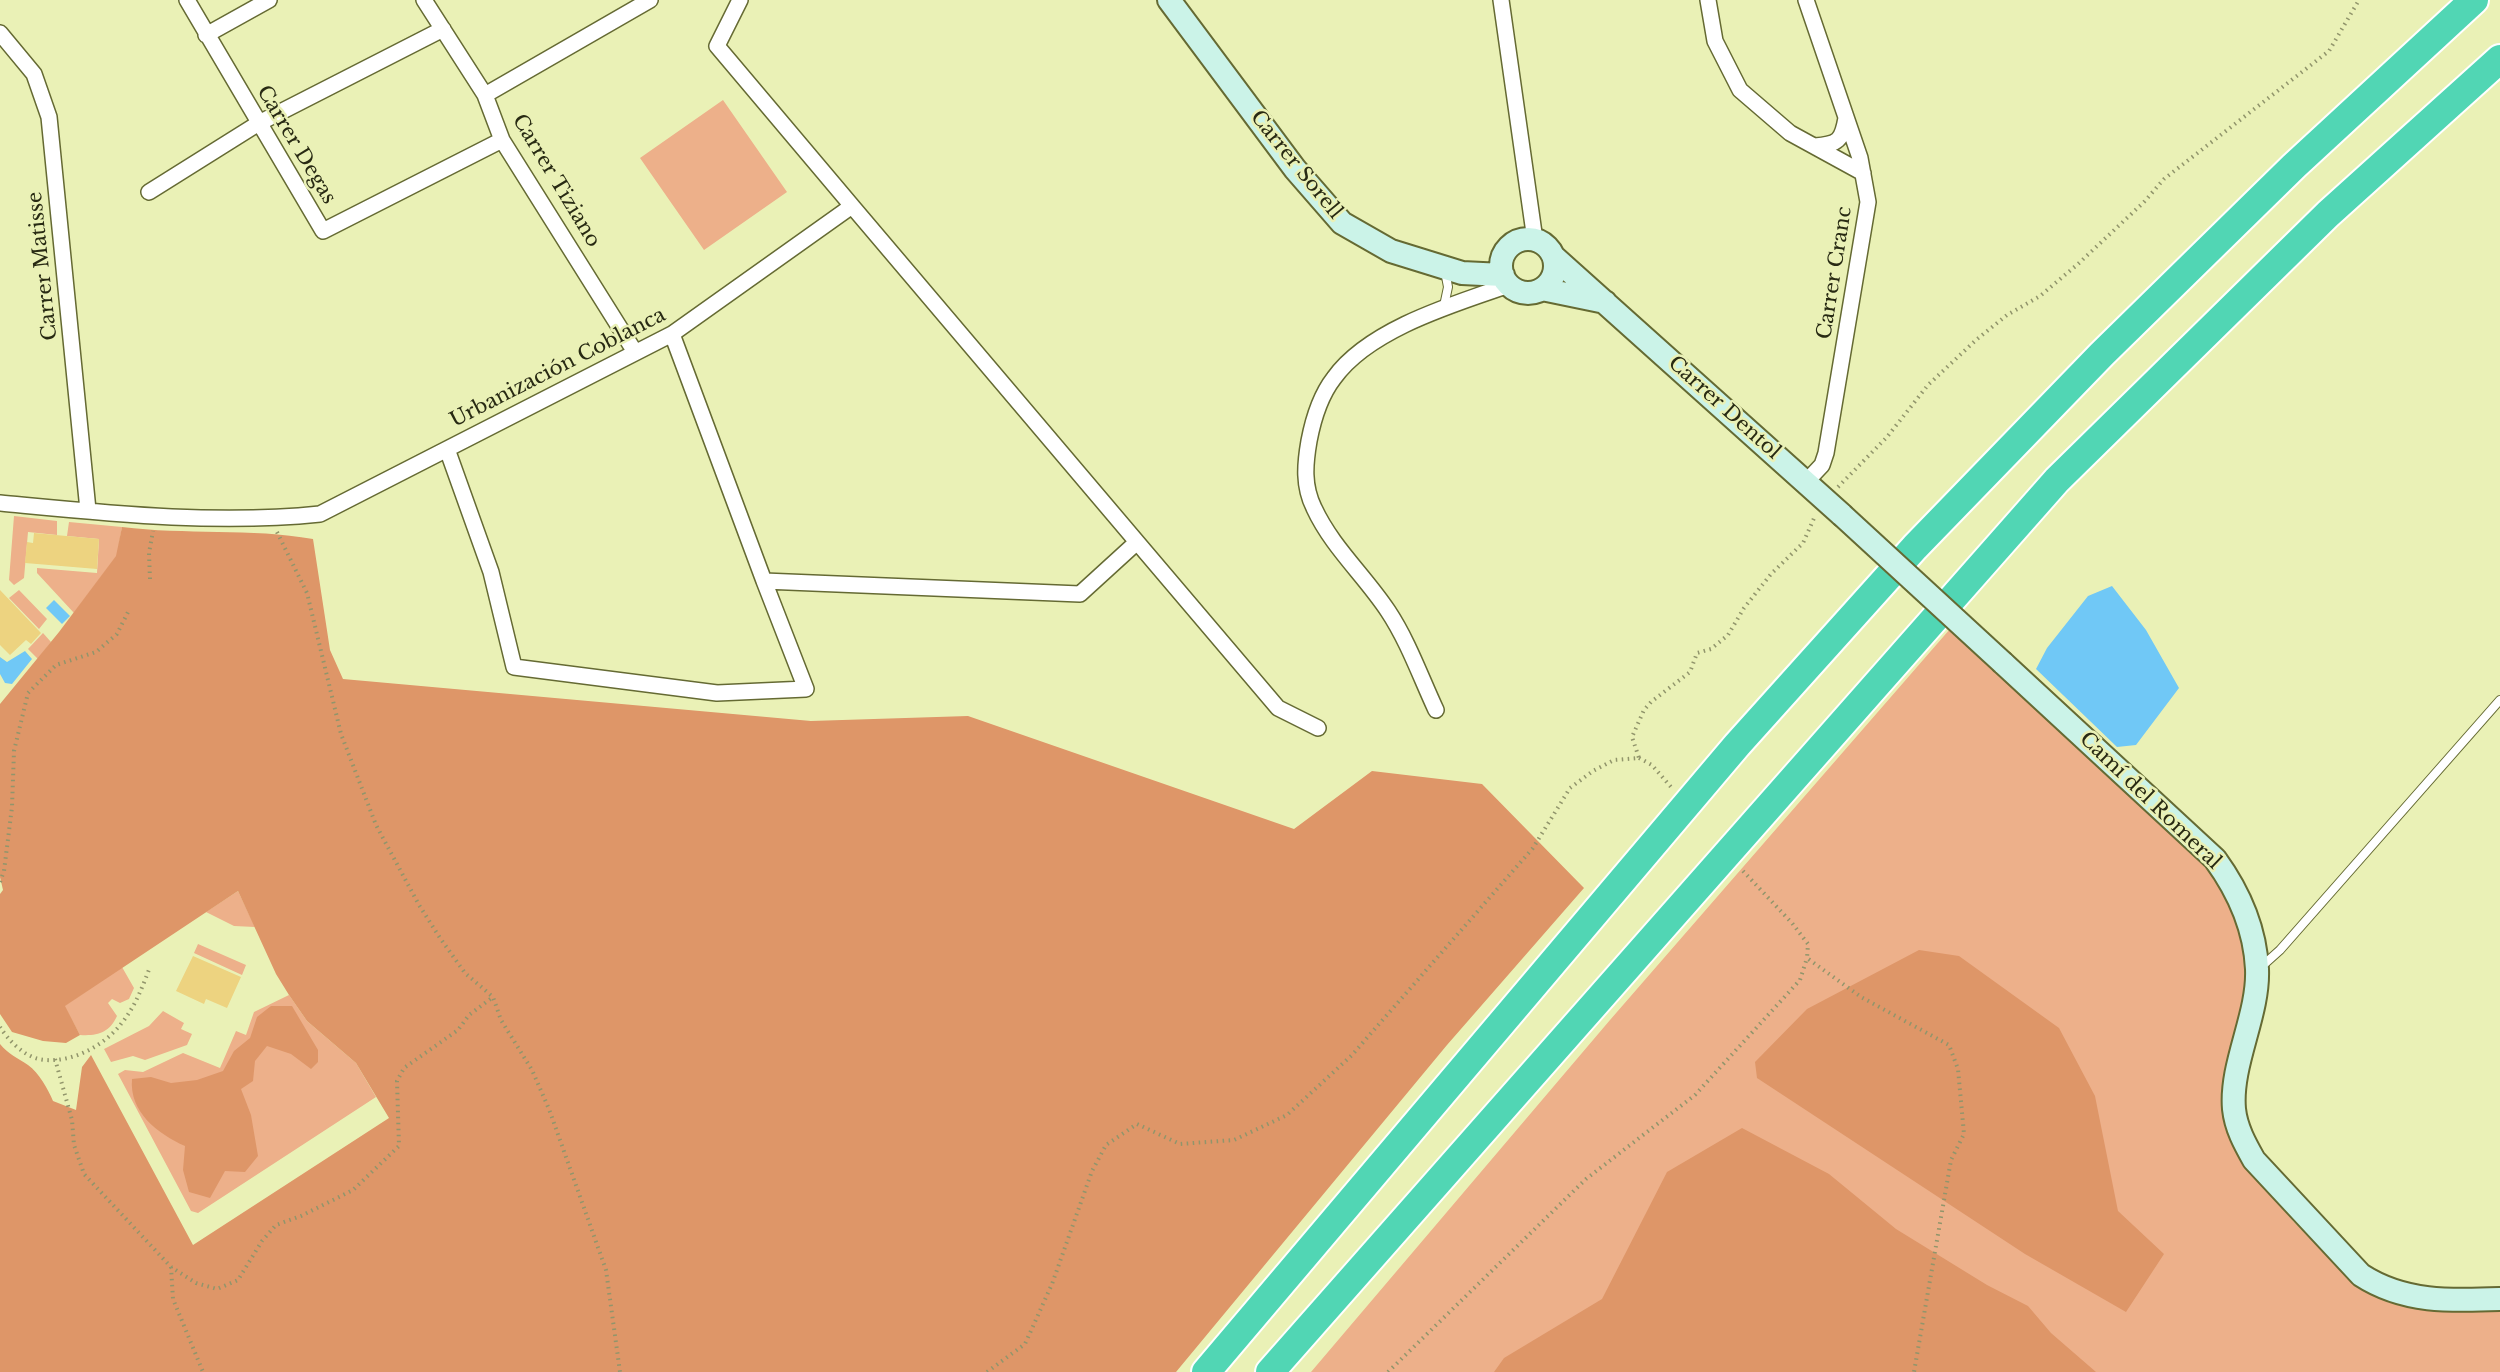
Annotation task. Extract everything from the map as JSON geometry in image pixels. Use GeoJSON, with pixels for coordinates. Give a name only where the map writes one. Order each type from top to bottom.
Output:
{"type":"FeatureCollection","features":[{"type":"Feature","properties":{"kind":"highway"},"geometry":{"type":"LineString","coordinates":[[1206,1372],[1737,745],[1915,547],[2102,354],[2294,166],[2474,0]]}},
{"type":"Feature","properties":{"kind":"highway"},"geometry":{"type":"LineString","coordinates":[[1270,1372],[2057,480],[2328,214],[2500,58]]}},
{"type":"Feature","properties":{"kind":"street","name":"Carrer Degas"},"geometry":{"type":"LineString","coordinates":[[187,0],[323,231],[502,140]]}},
{"type":"Feature","properties":{"kind":"street"},"geometry":{"type":"LineString","coordinates":[[206,35],[269,0]]}},
{"type":"Feature","properties":{"kind":"street","name":"Carrer Tiziano"},"geometry":{"type":"LineString","coordinates":[[425,0],[485,95],[502,140],[636,352]]}},
{"type":"Feature","properties":{"kind":"street"},"geometry":{"type":"LineString","coordinates":[[485,95],[650,0]]}},
{"type":"Feature","properties":{"kind":"street"},"geometry":{"type":"LineString","coordinates":[[740,0],[717,46],[1278,708],[1318,728]]}},
{"type":"Feature","properties":{"kind":"street","name":"Carrer Sorell"},"geometry":{"type":"LineString","coordinates":[[1169,0],[1295,169],[1342,223],[1391,251],[1462,273],[1506,280]]}},
{"type":"Feature","properties":{"kind":"street"},"geometry":{"type":"LineString","coordinates":[[1501,0],[1535,240]]}},
{"type":"Feature","properties":{"kind":"street"},"geometry":{"type":"LineString","coordinates":[[1708,0],[1715,41],[1740,90],[1790,133],[1863,173]]}},
{"type":"Feature","properties":{"kind":"street","name":"Carrer Cranc"},"geometry":{"type":"LineString","coordinates":[[1806,0],[1860,158],[1868,202],[1826,453],[1822,465],[1806,482]]}},
{"type":"Feature","properties":{"kind":"street"},"geometry":{"type":"LineString","coordinates":[[149,192],[259,123],[443,29]]}},
{"type":"Feature","properties":{"kind":"street","name":"Carrer Matisse"},"geometry":{"type":"LineString","coordinates":[[0,33],[34,74],[49,117],[88,510]]}},
{"type":"Feature","properties":{"kind":"street"},"geometry":{"type":"LineString","coordinates":[[1815,146],[1838,141],[1843,133],[1846,118]]}},
{"type":"Feature","properties":{"kind":"street","name":"Urbanización Coblanca"},"geometry":{"type":"LineString","coordinates":[[0,503],[156,516],[268,519],[320,514],[672,334],[852,206]]}},
{"type":"Feature","properties":{"kind":"street"},"geometry":{"type":"LineString","coordinates":[[1526,238],[1535,240],[1550,249],[1554,257],[1553,275],[1542,289],[1525,292],[1506,280],[1501,260],[1510,245],[1526,238]]}},
{"type":"Feature","properties":{"kind":"street","name":"Carrer Dentol"},"geometry":{"type":"LineString","coordinates":[[1554,257],[1842,514]]}},
{"type":"Feature","properties":{"kind":"street"},"geometry":{"type":"LineString","coordinates":[[1436,710],[1389,612],[1336,546],[1312,505],[1305,478],[1312,428],[1322,399],[1333,379],[1348,361],[1365,348],[1429,313],[1506,280]]}},
{"type":"Feature","properties":{"kind":"street","name":"Carrer Dentol"},"geometry":{"type":"LineString","coordinates":[[1542,289],[1606,303]]}},
{"type":"Feature","properties":{"kind":"street"},"geometry":{"type":"LineString","coordinates":[[447,449],[491,572],[514,667],[717,693],[806,689],[672,334]]}},
{"type":"Feature","properties":{"kind":"street","name":"Camí del Romeral"},"geometry":{"type":"LineString","coordinates":[[1842,514],[2215,859],[2233,884],[2246,911],[2254,941],[2258,970],[2255,1001],[2235,1086],[2234,1108],[2237,1125],[2254,1160],[2361,1275],[2378,1286],[2419,1298],[2441,1301],[2500,1299]]}},
{"type":"Feature","properties":{"kind":"street"},"geometry":{"type":"LineString","coordinates":[[764,581],[1080,594],[1137,542]]}},
{"type":"Feature","properties":{"kind":"lane"},"geometry":{"type":"LineString","coordinates":[[1443,267],[1448,287],[1444,307]]}},
{"type":"Feature","properties":{"kind":"lane"},"geometry":{"type":"LineString","coordinates":[[2258,970],[2280,950],[2500,700]]}},
{"type":"Feature","properties":{"kind":"path"},"geometry":{"type":"LineString","coordinates":[[1639,758],[1632,737],[1644,710],[1690,672],[1697,653],[1711,649],[1728,635],[1744,608],[1771,574],[1803,543],[1812,526],[1817,509],[1825,499],[1887,437],[1928,385],[1976,340],[2007,315],[2040,296],[2078,264],[2144,202],[2164,178],[2329,51],[2359,0]]}},
{"type":"Feature","properties":{"kind":"path"},"geometry":{"type":"LineString","coordinates":[[150,579],[149,553],[156,516]]}},
{"type":"Feature","properties":{"kind":"path"},"geometry":{"type":"LineString","coordinates":[[268,519],[283,542],[307,593],[341,734],[376,825],[419,905],[440,938],[465,973],[493,997],[501,1020],[532,1070],[549,1109],[606,1270],[620,1372]]}},
{"type":"Feature","properties":{"kind":"path"},"geometry":{"type":"LineString","coordinates":[[0,882],[4,871],[12,807],[14,751],[28,693],[56,665],[96,652],[117,634],[129,610]]}},
{"type":"Feature","properties":{"kind":"path"},"geometry":{"type":"LineString","coordinates":[[987,1372],[1025,1344],[1052,1284],[1092,1171],[1106,1145],[1137,1124],[1180,1144],[1234,1140],[1287,1115],[1352,1055],[1533,848],[1570,788],[1593,771],[1614,760],[1639,758],[1652,765],[1674,791]]}},
{"type":"Feature","properties":{"kind":"path"},"geometry":{"type":"LineString","coordinates":[[1388,1372],[1586,1179],[1695,1095],[1800,980],[1807,958],[1808,944],[1799,931],[1739,866]]}},
{"type":"Feature","properties":{"kind":"path"},"geometry":{"type":"LineString","coordinates":[[1807,958],[1861,998],[1949,1045],[1958,1069],[1964,1134],[1950,1160],[1914,1372]]}},
{"type":"Feature","properties":{"kind":"path"},"geometry":{"type":"LineString","coordinates":[[0,1027],[9,1040],[37,1059],[65,1060],[107,1039],[121,1024],[139,998],[150,967]]}},
{"type":"Feature","properties":{"kind":"path"},"geometry":{"type":"LineString","coordinates":[[55,1059],[72,1120],[74,1145],[84,1174],[171,1266],[196,1283],[217,1288],[238,1280],[262,1240],[276,1224],[301,1216],[354,1190],[399,1146],[397,1081],[404,1068],[458,1030],[469,1015],[493,997]]}},
{"type":"Feature","properties":{"kind":"path"},"geometry":{"type":"LineString","coordinates":[[171,1266],[173,1299],[203,1372]]}},
{"type":"Feature","properties":{"kind":"shaded area"},"geometry":{"type":"Polygon","coordinates":[[[723,100],[787,192],[704,250],[640,158],[723,100]]]}},
{"type":"Feature","properties":{"kind":"shaded area"},"geometry":{"type":"Polygon","coordinates":[[[14,516],[57,521],[57,535],[28,532],[24,578],[14,585],[9,580],[14,516]]]}},
{"type":"Feature","properties":{"kind":"shaded area"},"geometry":{"type":"Polygon","coordinates":[[[69,522],[122,527],[117,556],[74,613],[37,573],[37,568],[97,573],[99,539],[67,536],[69,522]]]}},
{"type":"Feature","properties":{"kind":"shaded area"},"geometry":{"type":"Polygon","coordinates":[[[122,527],[266,534],[313,539],[330,650],[343,679],[811,721],[968,716],[1294,829],[1372,771],[1482,784],[1584,888],[1447,1045],[1176,1372],[0,1372],[0,1044],[6,1051],[36,1072],[53,1101],[76,1110],[82,1067],[91,1055],[193,1245],[389,1118],[356,1063],[307,1021],[289,995],[276,974],[238,891],[65,1006],[80,1035],[66,1043],[43,1041],[12,1032],[0,1014],[0,894],[3,890],[0,877],[0,704],[59,632],[116,556],[122,527]]]}},
{"type":"Feature","properties":{"kind":"shaded area"},"geometry":{"type":"Polygon","coordinates":[[[19,590],[47,619],[39,629],[9,598],[19,590]]]}},
{"type":"Feature","properties":{"kind":"shaded area"},"geometry":{"type":"Polygon","coordinates":[[[1950,629],[2195,853],[2229,899],[2244,947],[2245,991],[2225,1080],[2261,1184],[2346,1276],[2387,1302],[2439,1309],[2500,1309],[2500,1372],[1311,1372],[1610,1020],[1950,629]]]}},
{"type":"Feature","properties":{"kind":"shaded area"},"geometry":{"type":"Polygon","coordinates":[[[43,633],[51,642],[38,659],[28,649],[43,633]]]}},
{"type":"Feature","properties":{"kind":"shaded area"},"geometry":{"type":"Polygon","coordinates":[[[238,891],[255,927],[234,926],[206,912],[238,891]]]}},
{"type":"Feature","properties":{"kind":"shaded area"},"geometry":{"type":"Polygon","coordinates":[[[198,944],[246,965],[242,975],[194,953],[198,944]]]}},
{"type":"Feature","properties":{"kind":"shaded area"},"geometry":{"type":"Polygon","coordinates":[[[1919,950],[1959,956],[2059,1028],[2095,1096],[2118,1211],[2164,1254],[2126,1312],[2025,1254],[1757,1078],[1755,1062],[1807,1009],[1919,950]]]}},
{"type":"Feature","properties":{"kind":"shaded area"},"geometry":{"type":"Polygon","coordinates":[[[122,967],[134,988],[129,999],[120,1003],[112,999],[108,1003],[117,1016],[107,1030],[98,1034],[80,1035],[64,1006],[122,967]]]}},
{"type":"Feature","properties":{"kind":"shaded area"},"geometry":{"type":"Polygon","coordinates":[[[289,995],[307,1021],[356,1063],[376,1097],[198,1213],[191,1211],[118,1074],[125,1070],[143,1072],[183,1053],[220,1068],[236,1031],[246,1035],[254,1012],[289,995]]]}},
{"type":"Feature","properties":{"kind":"shaded area"},"geometry":{"type":"Polygon","coordinates":[[[271,1006],[292,1006],[318,1050],[318,1062],[311,1069],[291,1054],[267,1046],[255,1061],[253,1081],[241,1089],[251,1115],[258,1156],[245,1172],[225,1171],[210,1198],[189,1192],[183,1170],[185,1146],[165,1135],[140,1112],[132,1091],[132,1079],[151,1077],[171,1083],[197,1080],[223,1071],[234,1051],[250,1038],[257,1017],[271,1006]]]}},
{"type":"Feature","properties":{"kind":"shaded area"},"geometry":{"type":"Polygon","coordinates":[[[163,1011],[184,1023],[181,1029],[192,1034],[187,1045],[145,1060],[133,1056],[111,1062],[104,1049],[149,1026],[163,1011]]]}},
{"type":"Feature","properties":{"kind":"shaded area"},"geometry":{"type":"Polygon","coordinates":[[[1742,1128],[1829,1174],[1896,1229],[1987,1285],[2028,1306],[2051,1333],[2096,1372],[1494,1372],[1504,1358],[1602,1299],[1667,1172],[1742,1128]]]}},
{"type":"Feature","properties":{"kind":"water"},"geometry":{"type":"Polygon","coordinates":[[[2112,586],[2146,630],[2179,688],[2136,745],[2117,747],[2036,669],[2047,648],[2088,596],[2112,586]]]}},
{"type":"Feature","properties":{"kind":"water"},"geometry":{"type":"Polygon","coordinates":[[[54,600],[70,616],[62,624],[46,608],[54,600]]]}},
{"type":"Feature","properties":{"kind":"water"},"geometry":{"type":"Polygon","coordinates":[[[25,651],[32,659],[12,684],[5,683],[0,674],[0,657],[7,662],[25,651]]]}},
{"type":"Feature","properties":{"kind":"building"},"geometry":{"type":"Polygon","coordinates":[[[34,533],[99,539],[97,569],[25,563],[27,542],[33,543],[34,533]]]}},
{"type":"Feature","properties":{"kind":"building"},"geometry":{"type":"Polygon","coordinates":[[[0,590],[41,633],[31,644],[26,640],[10,655],[0,645],[0,590]]]}},
{"type":"Feature","properties":{"kind":"building"},"geometry":{"type":"Polygon","coordinates":[[[193,956],[241,977],[227,1008],[206,999],[204,1004],[176,991],[193,956]]]}}]}
